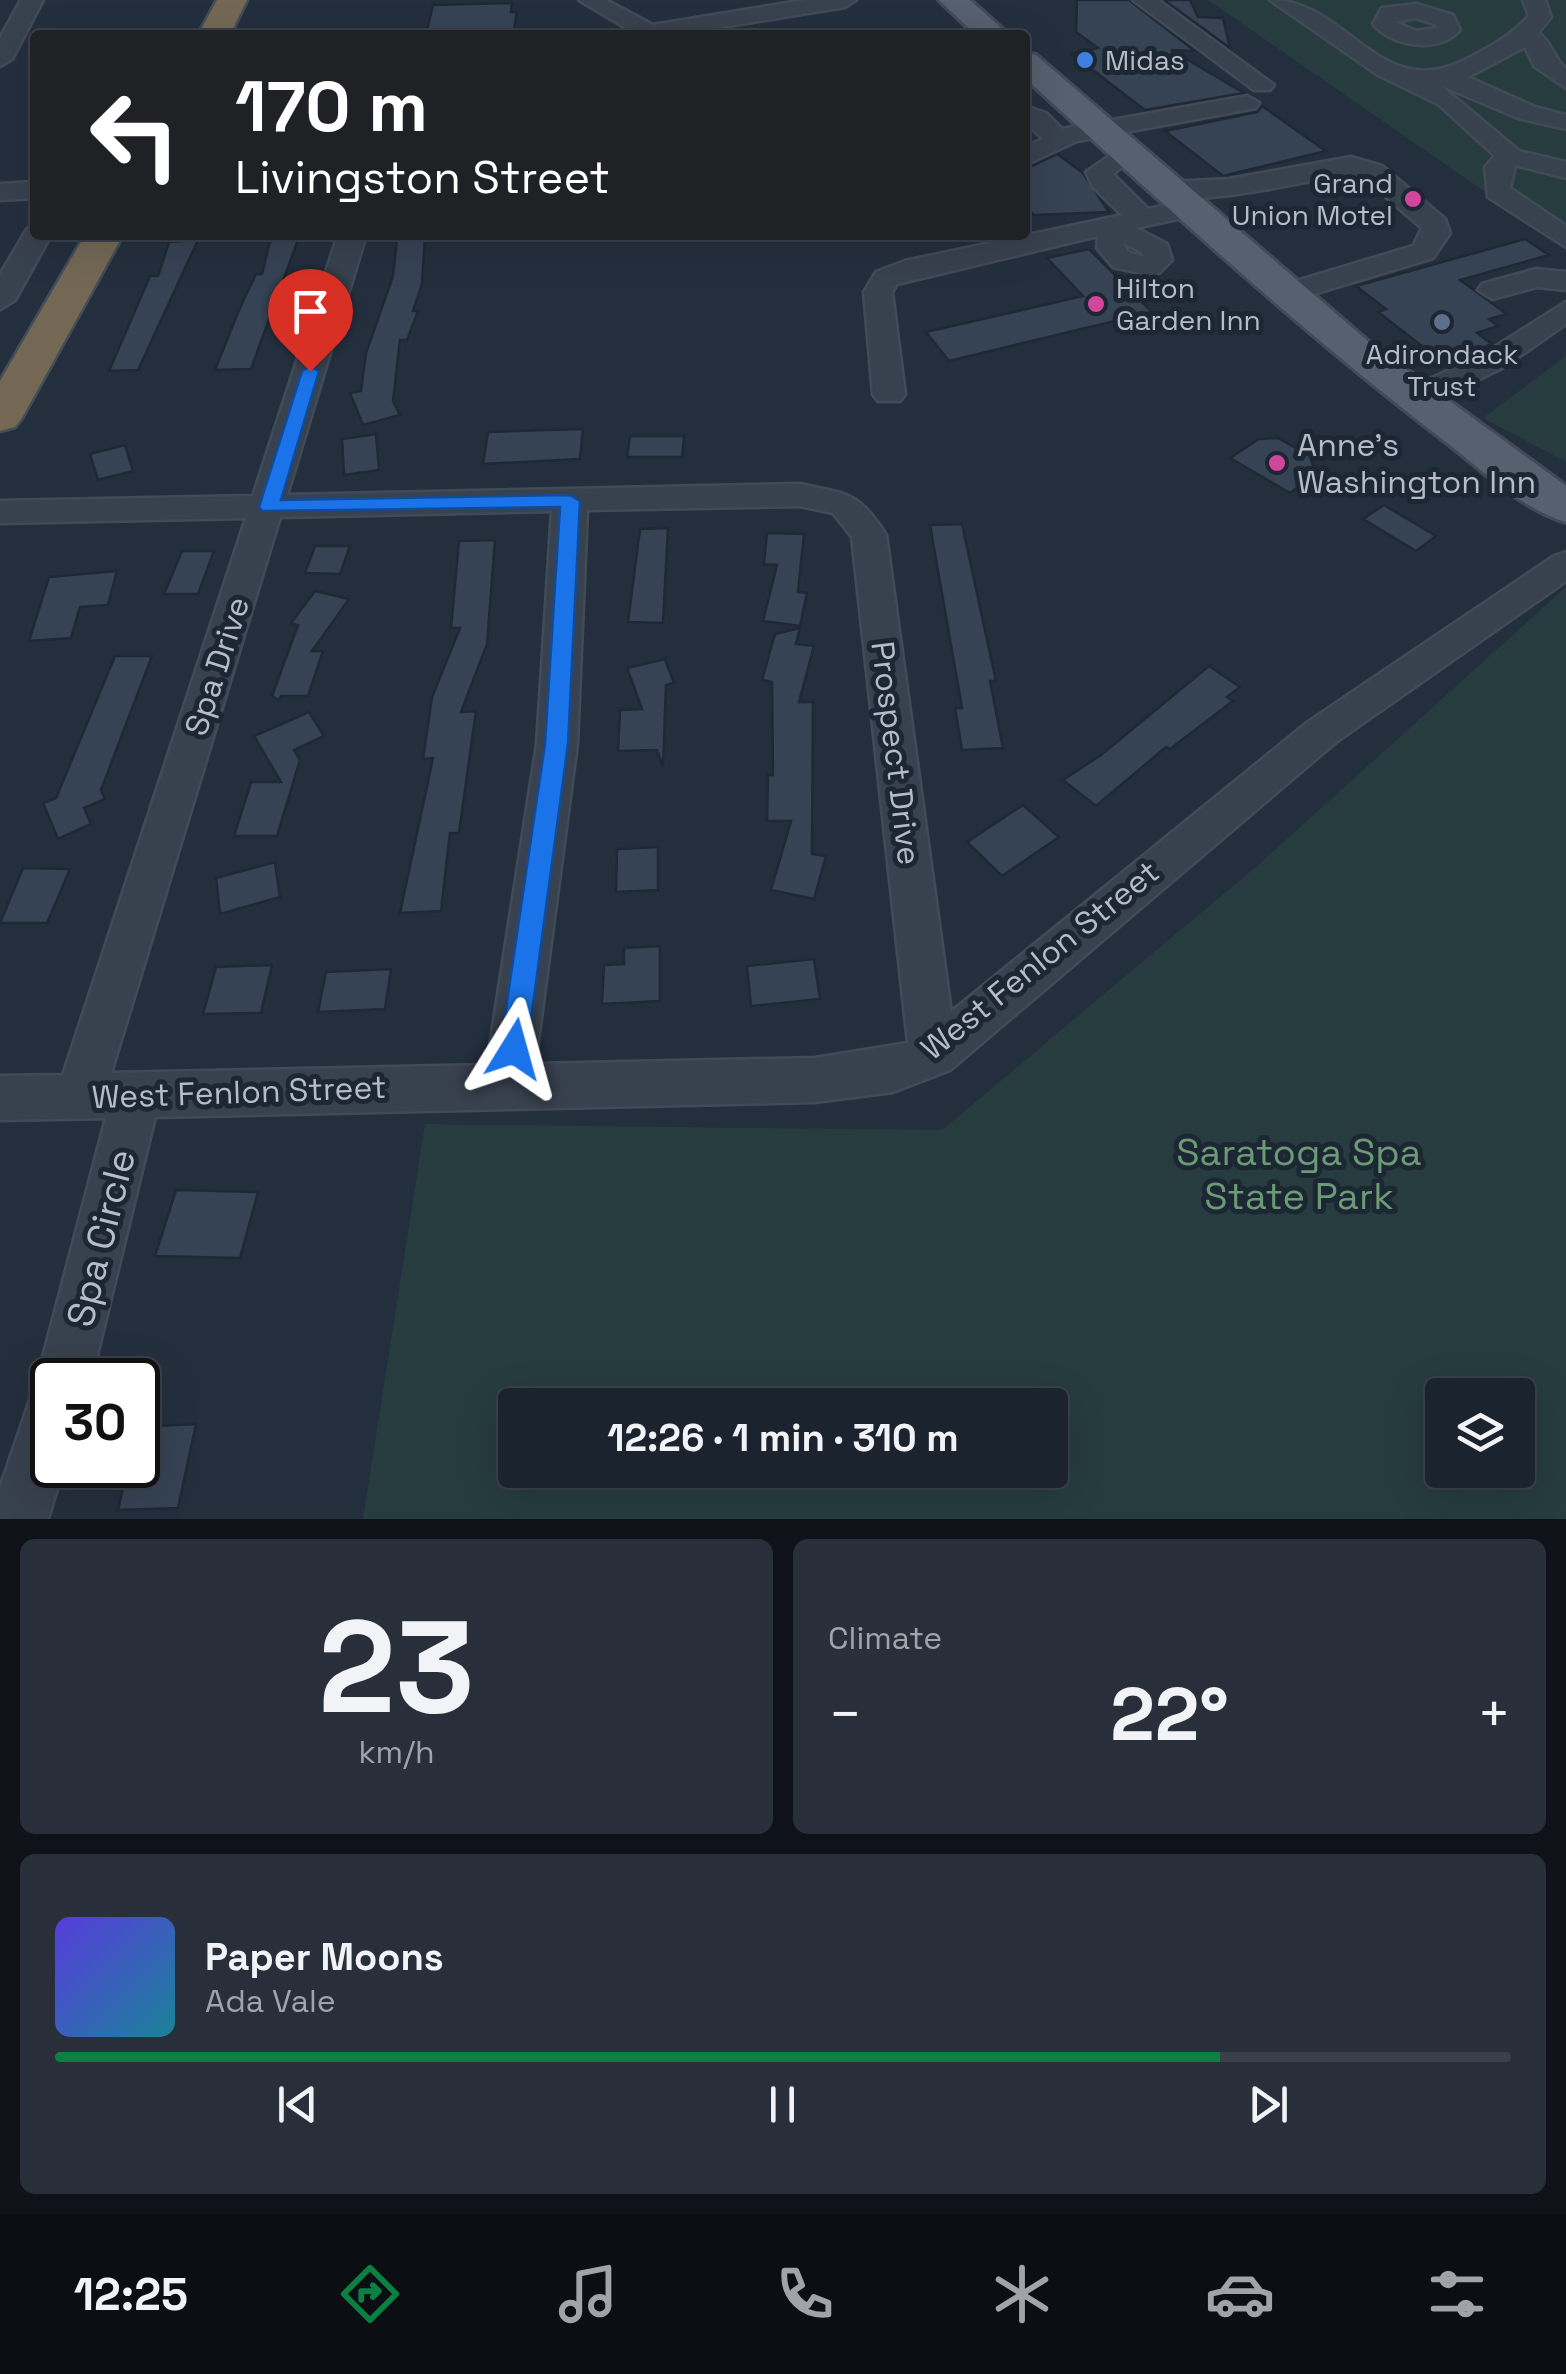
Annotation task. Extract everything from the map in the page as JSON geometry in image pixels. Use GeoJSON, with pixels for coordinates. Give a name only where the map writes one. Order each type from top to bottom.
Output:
{"type":"FeatureCollection","features":[{"type":"Feature","properties":{"kind":"highway"},"geometry":{"type":"LineString","coordinates":[[217,30],[232,0]]}},
{"type":"Feature","properties":{"kind":"highway"},"geometry":{"type":"LineString","coordinates":[[0,418],[101,240]]}},
{"type":"Feature","properties":{"kind":"main road"},"geometry":{"type":"LineString","coordinates":[[954,0],[988,30]]}},
{"type":"Feature","properties":{"kind":"main road"},"geometry":{"type":"LineString","coordinates":[[1030,66],[1476,447],[1566,507]]}},
{"type":"Feature","properties":{"kind":"main road"},"geometry":{"type":"LineString","coordinates":[[1418,397],[1566,478]]}},
{"type":"Feature","properties":{"kind":"street"},"geometry":{"type":"LineString","coordinates":[[0,59],[32,0]]}},
{"type":"Feature","properties":{"kind":"street"},"geometry":{"type":"LineString","coordinates":[[590,0],[645,30]]}},
{"type":"Feature","properties":{"kind":"street"},"geometry":{"type":"LineString","coordinates":[[675,30],[845,0]]}},
{"type":"Feature","properties":{"kind":"street"},"geometry":{"type":"LineString","coordinates":[[1124,226],[1099,172],[1114,140],[1129,128],[1255,94],[1144,0]]}},
{"type":"Feature","properties":{"kind":"street"},"geometry":{"type":"LineString","coordinates":[[1282,0],[1386,70],[1446,99],[1510,156],[1566,170]]}},
{"type":"Feature","properties":{"kind":"street"},"geometry":{"type":"LineString","coordinates":[[1412,80],[1449,77],[1545,31],[1566,4]]}},
{"type":"Feature","properties":{"kind":"street"},"geometry":{"type":"LineString","coordinates":[[1338,37],[1388,28],[1418,38],[1439,36],[1450,30],[1445,20],[1420,5],[1385,16],[1388,28]]}},
{"type":"Feature","properties":{"kind":"street"},"geometry":{"type":"LineString","coordinates":[[1545,31],[1542,60],[1566,81]]}},
{"type":"Feature","properties":{"kind":"street"},"geometry":{"type":"LineString","coordinates":[[1449,77],[1555,120],[1498,167],[1494,179],[1497,191],[1532,211],[1546,229],[1566,239]]}},
{"type":"Feature","properties":{"kind":"street"},"geometry":{"type":"LineString","coordinates":[[1030,115],[1057,139]]}},
{"type":"Feature","properties":{"kind":"street"},"geometry":{"type":"LineString","coordinates":[[1030,155],[1057,139],[1114,140]]}},
{"type":"Feature","properties":{"kind":"street"},"geometry":{"type":"LineString","coordinates":[[889,394],[878,292],[886,278],[904,270],[1124,226],[1182,199],[1352,165],[1374,172],[1435,225],[1436,233],[1422,252],[1290,292]]}},
{"type":"Feature","properties":{"kind":"street"},"geometry":{"type":"LineString","coordinates":[[0,192],[30,190]]}},
{"type":"Feature","properties":{"kind":"street"},"geometry":{"type":"LineString","coordinates":[[1532,211],[1566,212]]}},
{"type":"Feature","properties":{"kind":"street"},"geometry":{"type":"LineString","coordinates":[[0,300],[34,240]]}},
{"type":"Feature","properties":{"kind":"street","name":"Spa Drive"},"geometry":{"type":"LineString","coordinates":[[80,1097],[350,240]]}},
{"type":"Feature","properties":{"kind":"street"},"geometry":{"type":"LineString","coordinates":[[1492,290],[1536,278],[1566,280]]}},
{"type":"Feature","properties":{"kind":"street"},"geometry":{"type":"LineString","coordinates":[[1418,397],[1493,361],[1566,311]]}},
{"type":"Feature","properties":{"kind":"street","name":"Prospect Drive"},"geometry":{"type":"LineString","coordinates":[[0,512],[800,495],[844,504],[869,535],[933,1055]]}},
{"type":"Feature","properties":{"kind":"street"},"geometry":{"type":"LineString","coordinates":[[508,1087],[557,744],[570,501]]}},
{"type":"Feature","properties":{"kind":"street","name":"West Fenlon Street"},"geometry":{"type":"LineString","coordinates":[[0,1098],[815,1080],[893,1070],[933,1055],[1322,732],[1566,564]]}},
{"type":"Feature","properties":{"kind":"street","name":"Spa Circle"},"geometry":{"type":"LineString","coordinates":[[70,1358],[136,1094]]}},
{"type":"Feature","properties":{"kind":"street"},"geometry":{"type":"LineString","coordinates":[[19,1519],[30,1484]]}},
{"type":"Feature","properties":{"kind":"green space"},"geometry":{"type":"Polygon","coordinates":[[[1208,0],[1566,0],[1566,248],[1208,0]]]}},
{"type":"Feature","properties":{"kind":"green space"},"geometry":{"type":"Polygon","coordinates":[[[1566,356],[1566,462],[1483,418],[1566,356]]]}},
{"type":"Feature","properties":{"kind":"green space","name":"Saratoga Spa State Park"},"geometry":{"type":"Polygon","coordinates":[[[1566,587],[1566,1519],[363,1519],[425,1124],[942,1130],[1258,865],[1566,587]]]}},
{"type":"Feature","properties":{"kind":"building"},"geometry":{"type":"Polygon","coordinates":[[[1077,0],[1129,0],[1195,51],[1171,50],[1244,93],[1145,110],[1072,54],[1098,48],[1076,32],[1077,0]]]}},
{"type":"Feature","properties":{"kind":"building"},"geometry":{"type":"Polygon","coordinates":[[[1164,0],[1190,0],[1198,17],[1223,18],[1230,48],[1164,0]]]}},
{"type":"Feature","properties":{"kind":"building"},"geometry":{"type":"Polygon","coordinates":[[[512,3],[511,12],[517,12],[514,30],[427,30],[433,5],[512,3]]]}},
{"type":"Feature","properties":{"kind":"building"},"geometry":{"type":"Polygon","coordinates":[[[1262,106],[1326,151],[1223,176],[1165,131],[1257,112],[1262,106]]]}},
{"type":"Feature","properties":{"kind":"building"},"geometry":{"type":"Polygon","coordinates":[[[1057,154],[1083,173],[1109,212],[1034,215],[1030,211],[1030,167],[1057,154]]]}},
{"type":"Feature","properties":{"kind":"building"},"geometry":{"type":"Polygon","coordinates":[[[1525,239],[1549,255],[1460,280],[1507,314],[1489,319],[1498,326],[1477,333],[1492,344],[1444,363],[1378,312],[1386,309],[1356,286],[1525,239]]]}},
{"type":"Feature","properties":{"kind":"building"},"geometry":{"type":"Polygon","coordinates":[[[198,240],[138,370],[109,371],[150,276],[158,276],[169,242],[198,240]]]}},
{"type":"Feature","properties":{"kind":"building"},"geometry":{"type":"Polygon","coordinates":[[[298,240],[251,369],[215,370],[256,274],[262,274],[270,241],[298,240]]]}},
{"type":"Feature","properties":{"kind":"building"},"geometry":{"type":"Polygon","coordinates":[[[397,240],[425,240],[422,284],[413,311],[418,311],[407,340],[400,340],[393,401],[400,415],[363,425],[350,393],[361,391],[366,353],[393,276],[397,240]]]}},
{"type":"Feature","properties":{"kind":"building","name":"Hilton Garden Inn"},"geometry":{"type":"Polygon","coordinates":[[[1089,249],[1152,312],[949,361],[926,332],[1083,296],[1047,258],[1089,249]]]}},
{"type":"Feature","properties":{"kind":"building"},"geometry":{"type":"Polygon","coordinates":[[[583,429],[580,459],[483,464],[488,432],[583,429]]]}},
{"type":"Feature","properties":{"kind":"building"},"geometry":{"type":"Polygon","coordinates":[[[376,434],[379,470],[344,475],[342,439],[376,434]]]}},
{"type":"Feature","properties":{"kind":"building"},"geometry":{"type":"Polygon","coordinates":[[[630,436],[684,436],[682,457],[627,457],[630,436]]]}},
{"type":"Feature","properties":{"kind":"building"},"geometry":{"type":"Polygon","coordinates":[[[1278,438],[1310,456],[1316,474],[1290,493],[1230,458],[1259,439],[1278,438]]]}},
{"type":"Feature","properties":{"kind":"building"},"geometry":{"type":"Polygon","coordinates":[[[125,445],[133,471],[98,480],[90,454],[125,445]]]}},
{"type":"Feature","properties":{"kind":"building"},"geometry":{"type":"Polygon","coordinates":[[[1384,505],[1436,536],[1416,551],[1363,519],[1384,505]]]}},
{"type":"Feature","properties":{"kind":"building"},"geometry":{"type":"Polygon","coordinates":[[[962,524],[996,681],[990,681],[1003,748],[962,750],[955,708],[962,708],[930,525],[962,524]]]}},
{"type":"Feature","properties":{"kind":"building"},"geometry":{"type":"Polygon","coordinates":[[[668,528],[663,623],[628,622],[640,529],[668,528]]]}},
{"type":"Feature","properties":{"kind":"building"},"geometry":{"type":"Polygon","coordinates":[[[767,533],[804,534],[798,592],[807,593],[800,626],[763,621],[777,565],[764,564],[767,533]]]}},
{"type":"Feature","properties":{"kind":"building"},"geometry":{"type":"Polygon","coordinates":[[[495,540],[487,644],[461,712],[476,711],[459,833],[450,833],[441,911],[400,913],[433,758],[423,759],[432,697],[460,628],[451,628],[459,541],[495,540]]]}},
{"type":"Feature","properties":{"kind":"building"},"geometry":{"type":"Polygon","coordinates":[[[315,546],[350,546],[340,574],[305,573],[315,546]]]}},
{"type":"Feature","properties":{"kind":"building"},"geometry":{"type":"Polygon","coordinates":[[[182,551],[214,551],[198,594],[164,594],[182,551]]]}},
{"type":"Feature","properties":{"kind":"building"},"geometry":{"type":"Polygon","coordinates":[[[117,571],[108,605],[80,607],[71,638],[29,641],[49,577],[117,571]]]}},
{"type":"Feature","properties":{"kind":"building"},"geometry":{"type":"Polygon","coordinates":[[[315,591],[349,599],[312,651],[323,651],[308,696],[281,696],[279,700],[272,696],[298,625],[291,623],[315,591]]]}},
{"type":"Feature","properties":{"kind":"building"},"geometry":{"type":"Polygon","coordinates":[[[800,628],[796,644],[814,646],[799,702],[813,702],[812,854],[826,856],[814,899],[771,890],[791,821],[767,821],[768,775],[773,775],[772,682],[762,680],[775,634],[800,628]]]}},
{"type":"Feature","properties":{"kind":"building"},"geometry":{"type":"Polygon","coordinates":[[[115,656],[152,656],[101,790],[105,799],[84,808],[91,824],[58,839],[43,803],[56,798],[115,656]]]}},
{"type":"Feature","properties":{"kind":"building"},"geometry":{"type":"Polygon","coordinates":[[[665,659],[674,683],[666,685],[663,767],[657,750],[618,751],[620,710],[642,709],[627,668],[665,659]]]}},
{"type":"Feature","properties":{"kind":"building"},"geometry":{"type":"Polygon","coordinates":[[[1209,666],[1240,687],[1227,697],[1233,701],[1170,749],[1166,747],[1096,806],[1063,780],[1101,755],[1209,666]]]}},
{"type":"Feature","properties":{"kind":"building"},"geometry":{"type":"Polygon","coordinates":[[[309,712],[324,736],[294,750],[300,760],[277,836],[234,836],[251,782],[281,782],[254,736],[309,712]]]}},
{"type":"Feature","properties":{"kind":"building"},"geometry":{"type":"Polygon","coordinates":[[[1023,805],[1059,837],[1002,876],[967,842],[1023,805]]]}},
{"type":"Feature","properties":{"kind":"building"},"geometry":{"type":"Polygon","coordinates":[[[658,847],[658,890],[616,892],[617,849],[658,847]]]}},
{"type":"Feature","properties":{"kind":"building"},"geometry":{"type":"Polygon","coordinates":[[[275,862],[280,897],[220,914],[216,878],[275,862]]]}},
{"type":"Feature","properties":{"kind":"building"},"geometry":{"type":"Polygon","coordinates":[[[23,868],[70,869],[47,923],[0,923],[23,868]]]}},
{"type":"Feature","properties":{"kind":"building"},"geometry":{"type":"Polygon","coordinates":[[[660,946],[660,1001],[602,1004],[604,965],[624,964],[624,948],[660,946]]]}},
{"type":"Feature","properties":{"kind":"building"},"geometry":{"type":"Polygon","coordinates":[[[814,959],[820,999],[751,1006],[747,966],[814,959]]]}},
{"type":"Feature","properties":{"kind":"building"},"geometry":{"type":"Polygon","coordinates":[[[272,965],[261,1013],[203,1014],[216,967],[272,965]]]}},
{"type":"Feature","properties":{"kind":"building"},"geometry":{"type":"Polygon","coordinates":[[[391,969],[385,1009],[318,1012],[326,972],[391,969]]]}},
{"type":"Feature","properties":{"kind":"building"},"geometry":{"type":"Polygon","coordinates":[[[176,1190],[258,1192],[240,1258],[155,1256],[176,1190]]]}},
{"type":"Feature","properties":{"kind":"building"},"geometry":{"type":"Polygon","coordinates":[[[196,1424],[178,1508],[118,1510],[123,1488],[160,1488],[160,1426],[196,1424]]]}},
{"type":"Feature","properties":{"kind":"place","name":"Midas"},"geometry":{"type":"Point","coordinates":[1085,60]}},
{"type":"Feature","properties":{"kind":"place","name":"Grand Union Motel"},"geometry":{"type":"Point","coordinates":[1413,199]}},
{"type":"Feature","properties":{"kind":"place","name":"Hilton Garden Inn"},"geometry":{"type":"Point","coordinates":[1096,304]}},
{"type":"Feature","properties":{"kind":"place","name":"Adirondack Trust"},"geometry":{"type":"Point","coordinates":[1442,322]}},
{"type":"Feature","properties":{"kind":"place","name":"Anne's Washington Inn"},"geometry":{"type":"Point","coordinates":[1277,463]}},
{"type":"Feature","properties":{"kind":"route"},"geometry":{"type":"LineString","coordinates":[[310,371],[269,507],[570,501],[557,744],[514,1049]]}}]}
